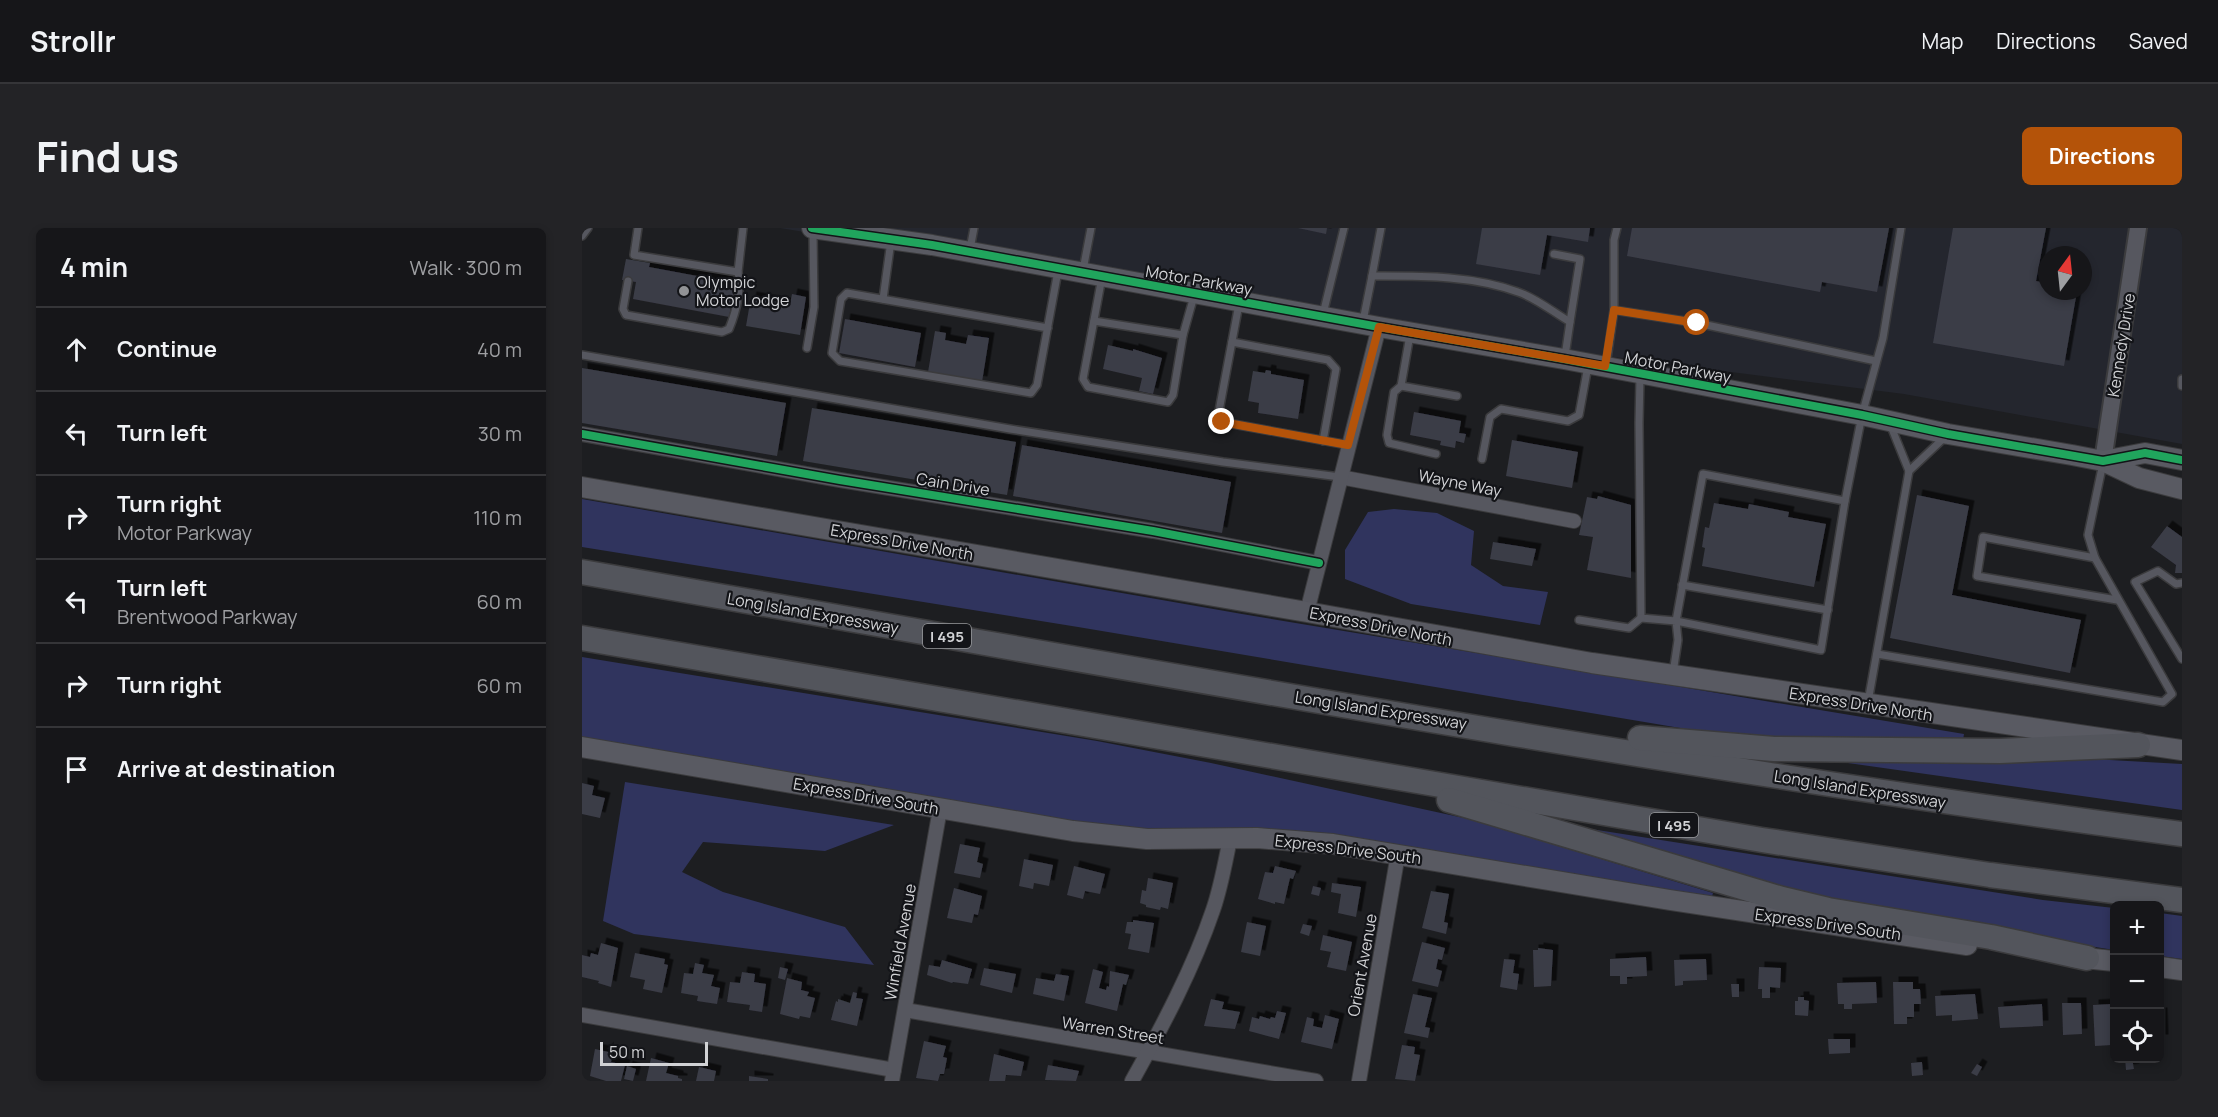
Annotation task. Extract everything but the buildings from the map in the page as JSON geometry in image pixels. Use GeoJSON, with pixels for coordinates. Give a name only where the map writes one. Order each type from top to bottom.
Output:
{"type":"FeatureCollection","features":[{"type":"Feature","properties":{"kind":"highway","name":"Long Island Expressway"},"geometry":{"type":"LineString","coordinates":[[582,572],[1312,699],[1784,777],[1999,810],[2182,834]]}},
{"type":"Feature","properties":{"kind":"highway","name":"I 495"},"geometry":{"type":"LineString","coordinates":[[582,638],[1762,840],[2182,900]]}},
{"type":"Feature","properties":{"kind":"highway"},"geometry":{"type":"LineString","coordinates":[[1312,699],[1663,741],[1774,749],[2000,751],[2138,745]]}},
{"type":"Feature","properties":{"kind":"highway"},"geometry":{"type":"LineString","coordinates":[[1168,739],[1420,792],[1792,902],[1991,937],[2086,958]]}},
{"type":"Feature","properties":{"kind":"main road","name":"Motor Parkway"},"geometry":{"type":"LineString","coordinates":[[813,228],[970,252],[1862,415],[1948,434],[2103,461],[2139,478],[2182,489]]}},
{"type":"Feature","properties":{"kind":"main road","name":"Motor Parkway"},"geometry":{"type":"LineString","coordinates":[[2103,461],[2145,453],[2182,460]]}},
{"type":"Feature","properties":{"kind":"main road","name":"Express Drive North"},"geometry":{"type":"LineString","coordinates":[[582,487],[1307,612],[1580,662],[2182,750]]}},
{"type":"Feature","properties":{"kind":"main road","name":"Express Drive South"},"geometry":{"type":"LineString","coordinates":[[582,747],[1122,838],[1305,840],[1752,913],[1986,947],[2110,960]]}},
{"type":"Feature","properties":{"kind":"main road"},"geometry":{"type":"LineString","coordinates":[[2164,968],[2182,970]]}},
{"type":"Feature","properties":{"kind":"street","name":"Kennedy Drive"},"geometry":{"type":"LineString","coordinates":[[2103,461],[2138,228]]}},
{"type":"Feature","properties":{"kind":"street"},"geometry":{"type":"LineString","coordinates":[[1307,612],[1348,445],[1371,326]]}},
{"type":"Feature","properties":{"kind":"street","name":"Cain Drive"},"geometry":{"type":"LineString","coordinates":[[582,434],[840,480],[1153,531],[1319,563]]}},
{"type":"Feature","properties":{"kind":"street","name":"Wayne Way"},"geometry":{"type":"LineString","coordinates":[[1340,477],[1574,521]]}},
{"type":"Feature","properties":{"kind":"street","name":"Winfield Avenue"},"geometry":{"type":"LineString","coordinates":[[893,1076],[940,809]]}},
{"type":"Feature","properties":{"kind":"street"},"geometry":{"type":"LineString","coordinates":[[1132,1081],[1188,971],[1213,912],[1230,838]]}},
{"type":"Feature","properties":{"kind":"street","name":"Orient Avenue"},"geometry":{"type":"LineString","coordinates":[[1359,1081],[1398,854]]}},
{"type":"Feature","properties":{"kind":"street","name":"Warren Street"},"geometry":{"type":"LineString","coordinates":[[905,1010],[1316,1081]]}},
{"type":"Feature","properties":{"kind":"street"},"geometry":{"type":"LineString","coordinates":[[582,1015],[893,1076]]}},
{"type":"Feature","properties":{"kind":"lane"},"geometry":{"type":"LineString","coordinates":[[582,236],[588,228]]}},
{"type":"Feature","properties":{"kind":"lane"},"geometry":{"type":"LineString","coordinates":[[639,228],[634,255],[738,272]]}},
{"type":"Feature","properties":{"kind":"lane"},"geometry":{"type":"LineString","coordinates":[[628,281],[623,309],[626,315],[722,332],[729,329],[740,283],[738,272],[743,228]]}},
{"type":"Feature","properties":{"kind":"lane"},"geometry":{"type":"LineString","coordinates":[[807,348],[814,308],[813,228]]}},
{"type":"Feature","properties":{"kind":"lane"},"geometry":{"type":"LineString","coordinates":[[970,252],[974,228]]}},
{"type":"Feature","properties":{"kind":"lane"},"geometry":{"type":"LineString","coordinates":[[1082,273],[1091,228]]}},
{"type":"Feature","properties":{"kind":"lane"},"geometry":{"type":"LineString","coordinates":[[1322,316],[1344,228]]}},
{"type":"Feature","properties":{"kind":"lane"},"geometry":{"type":"LineString","coordinates":[[1371,326],[1372,276],[1382,228]]}},
{"type":"Feature","properties":{"kind":"lane"},"geometry":{"type":"LineString","coordinates":[[1482,459],[1490,417],[1501,409],[1568,421],[1579,415],[1614,310],[1614,240],[1617,228]]}},
{"type":"Feature","properties":{"kind":"lane"},"geometry":{"type":"LineString","coordinates":[[1579,620],[1629,628],[1641,618],[1676,621],[1821,650],[1845,501],[1862,415],[1882,338],[1901,228]]}},
{"type":"Feature","properties":{"kind":"lane"},"geometry":{"type":"LineString","coordinates":[[883,299],[891,239]]}},
{"type":"Feature","properties":{"kind":"lane"},"geometry":{"type":"LineString","coordinates":[[1554,254],[1580,259],[1564,359]]}},
{"type":"Feature","properties":{"kind":"lane"},"geometry":{"type":"LineString","coordinates":[[1048,328],[847,293],[841,299],[832,353],[840,361],[1031,393],[1037,385],[1048,328],[1059,268]]}},
{"type":"Feature","properties":{"kind":"lane"},"geometry":{"type":"LineString","coordinates":[[1102,276],[1083,379],[1088,387],[1168,402],[1173,395],[1183,335],[1195,293]]}},
{"type":"Feature","properties":{"kind":"lane"},"geometry":{"type":"LineString","coordinates":[[1372,276],[1426,276],[1478,282],[1520,292],[1570,322]]}},
{"type":"Feature","properties":{"kind":"lane"},"geometry":{"type":"LineString","coordinates":[[1239,301],[1219,411],[1222,422],[1348,445]]}},
{"type":"Feature","properties":{"kind":"lane"},"geometry":{"type":"LineString","coordinates":[[1614,310],[1697,323],[1876,361]]}},
{"type":"Feature","properties":{"kind":"lane"},"geometry":{"type":"LineString","coordinates":[[1094,321],[1183,335]]}},
{"type":"Feature","properties":{"kind":"lane"},"geometry":{"type":"LineString","coordinates":[[1410,332],[1401,386],[1394,392],[1387,435],[1389,443],[1436,454]]}},
{"type":"Feature","properties":{"kind":"lane"},"geometry":{"type":"LineString","coordinates":[[1232,342],[1328,360],[1336,369],[1323,441]]}},
{"type":"Feature","properties":{"kind":"lane"},"geometry":{"type":"LineString","coordinates":[[582,355],[1010,429],[1223,462],[1340,477]]}},
{"type":"Feature","properties":{"kind":"lane"},"geometry":{"type":"LineString","coordinates":[[1641,373],[1639,423],[1641,618]]}},
{"type":"Feature","properties":{"kind":"lane"},"geometry":{"type":"LineString","coordinates":[[2182,379],[2182,386]]}},
{"type":"Feature","properties":{"kind":"lane"},"geometry":{"type":"LineString","coordinates":[[1401,386],[1457,396]]}},
{"type":"Feature","properties":{"kind":"lane"},"geometry":{"type":"LineString","coordinates":[[1868,705],[1909,471],[1889,421]]}},
{"type":"Feature","properties":{"kind":"lane"},"geometry":{"type":"LineString","coordinates":[[1909,471],[1948,434]]}},
{"type":"Feature","properties":{"kind":"lane"},"geometry":{"type":"LineString","coordinates":[[1877,654],[2163,702],[2172,694],[2117,600],[2095,558],[2088,535],[2103,461]]}},
{"type":"Feature","properties":{"kind":"lane"},"geometry":{"type":"LineString","coordinates":[[1672,675],[1678,640],[1676,621],[1703,474],[1845,501]]}},
{"type":"Feature","properties":{"kind":"lane"},"geometry":{"type":"LineString","coordinates":[[2095,558],[1983,537],[1977,576],[2117,600]]}},
{"type":"Feature","properties":{"kind":"lane"},"geometry":{"type":"LineString","coordinates":[[2182,583],[2176,584],[2158,571],[2135,582],[2182,659]]}},
{"type":"Feature","properties":{"kind":"lane"},"geometry":{"type":"LineString","coordinates":[[1682,585],[1828,610]]}},
{"type":"Feature","properties":{"kind":"shaded area"},"geometry":{"type":"Polygon","coordinates":[[[780,228],[2182,228],[2182,444],[1904,394],[1379,327],[780,228]]]}},
{"type":"Feature","properties":{"kind":"shaded area"},"geometry":{"type":"Polygon","coordinates":[[[582,499],[1242,614],[1964,734],[1963,740],[1767,737],[1698,731],[582,547],[582,499]]]}},
{"type":"Feature","properties":{"kind":"shaded area"},"geometry":{"type":"Polygon","coordinates":[[[1394,509],[1437,513],[1474,531],[1471,565],[1503,586],[1548,592],[1540,625],[1411,604],[1345,579],[1345,550],[1368,512],[1394,509]]]}},
{"type":"Feature","properties":{"kind":"shaded area"},"geometry":{"type":"Polygon","coordinates":[[[582,657],[1097,741],[1211,763],[1473,820],[1713,893],[1711,900],[1319,835],[1160,834],[1100,828],[582,739],[582,657]]]}},
{"type":"Feature","properties":{"kind":"shaded area"},"geometry":{"type":"Polygon","coordinates":[[[1791,755],[2092,759],[2182,764],[2182,810],[1791,755]]]}},
{"type":"Feature","properties":{"kind":"shaded area"},"geometry":{"type":"Polygon","coordinates":[[[625,782],[894,825],[825,851],[703,842],[682,872],[723,892],[845,927],[874,965],[634,934],[603,921],[625,782]]]}},
{"type":"Feature","properties":{"kind":"shaded area"},"geometry":{"type":"Polygon","coordinates":[[[1591,829],[2043,900],[2110,908],[2110,949],[1827,904],[1606,840],[1591,829]]]}},
{"type":"Feature","properties":{"kind":"shaded area"},"geometry":{"type":"Polygon","coordinates":[[[2164,914],[2182,916],[2182,959],[2164,957],[2164,914]]]}},
{"type":"Feature","properties":{"kind":"cycle path"},"geometry":{"type":"LineString","coordinates":[[812,228],[932,245],[1564,359],[1862,415],[1948,434],[2103,461],[2145,453],[2182,460]]}},
{"type":"Feature","properties":{"kind":"cycle path"},"geometry":{"type":"LineString","coordinates":[[582,434],[840,480],[1153,531],[1319,563]]}},
{"type":"Feature","properties":{"kind":"place","name":"Olympic Motor Lodge"},"geometry":{"type":"Point","coordinates":[684,291]}},
{"type":"Feature","properties":{"kind":"route"},"geometry":{"type":"LineString","coordinates":[[1222,422],[1348,445],[1379,327],[1605,366],[1614,310],[1697,323]]}}]}
